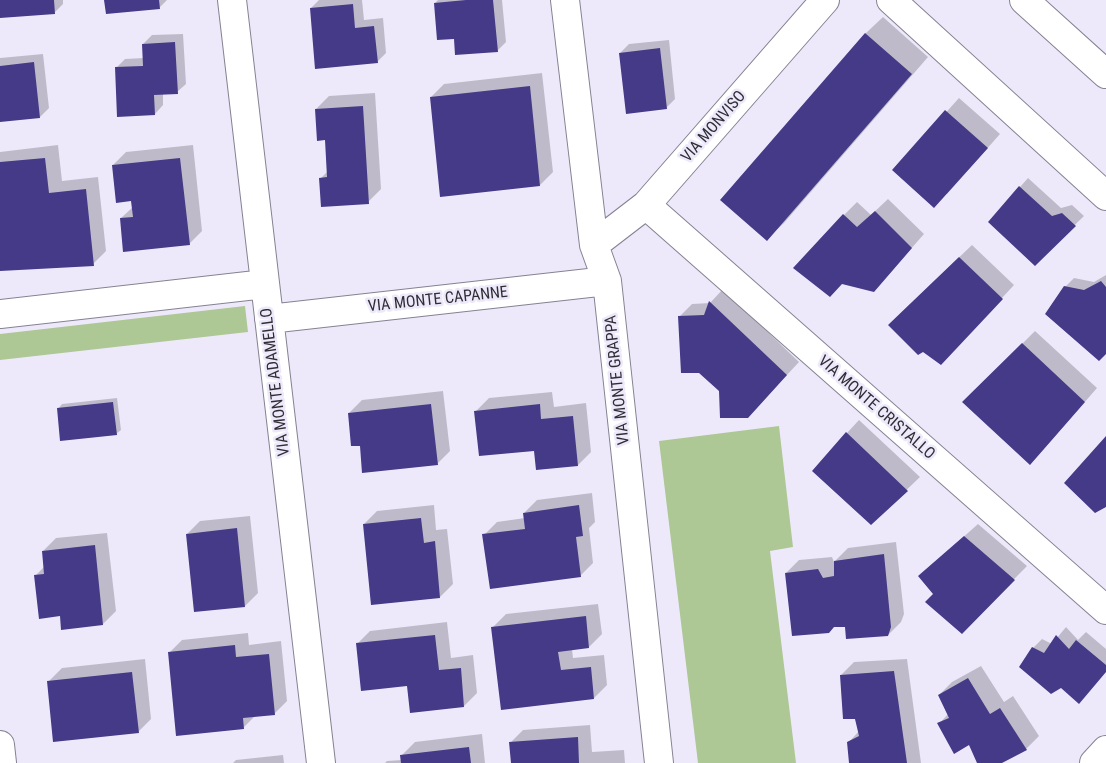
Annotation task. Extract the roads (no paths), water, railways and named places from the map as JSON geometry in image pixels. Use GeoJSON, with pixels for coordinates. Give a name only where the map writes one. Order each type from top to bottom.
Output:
{"type":"FeatureCollection","features":[{"type":"Feature","properties":{"kind":"street","name":"VIA MONTE ADAMELLO"},"geometry":{"type":"LineString","coordinates":[[232,0],[321,763]]}},
{"type":"Feature","properties":{"kind":"street","name":"VIA MONTE GRAPPA"},"geometry":{"type":"LineString","coordinates":[[565,0],[594,245],[607,281],[659,763]]}},
{"type":"Feature","properties":{"kind":"street","name":"VIA MONVISO"},"geometry":{"type":"LineString","coordinates":[[594,245],[646,205],[825,0]]}},
{"type":"Feature","properties":{"kind":"street"},"geometry":{"type":"LineString","coordinates":[[891,0],[1106,196]]}},
{"type":"Feature","properties":{"kind":"street"},"geometry":{"type":"LineString","coordinates":[[1024,0],[1106,74]]}},
{"type":"Feature","properties":{"kind":"street","name":"VIA MONTE CRISTALLO"},"geometry":{"type":"LineString","coordinates":[[646,205],[1106,610]]}},
{"type":"Feature","properties":{"kind":"street","name":"VIA MONTE CAPANNE"},"geometry":{"type":"LineString","coordinates":[[269,319],[607,281]]}},
{"type":"Feature","properties":{"kind":"street"},"geometry":{"type":"LineString","coordinates":[[0,314],[265,284]]}},
{"type":"Feature","properties":{"kind":"street"},"geometry":{"type":"LineString","coordinates":[[0,745],[2,763]]}},
{"type":"Feature","properties":{"kind":"street"},"geometry":{"type":"LineString","coordinates":[[1094,763],[1106,750]]}}]}
